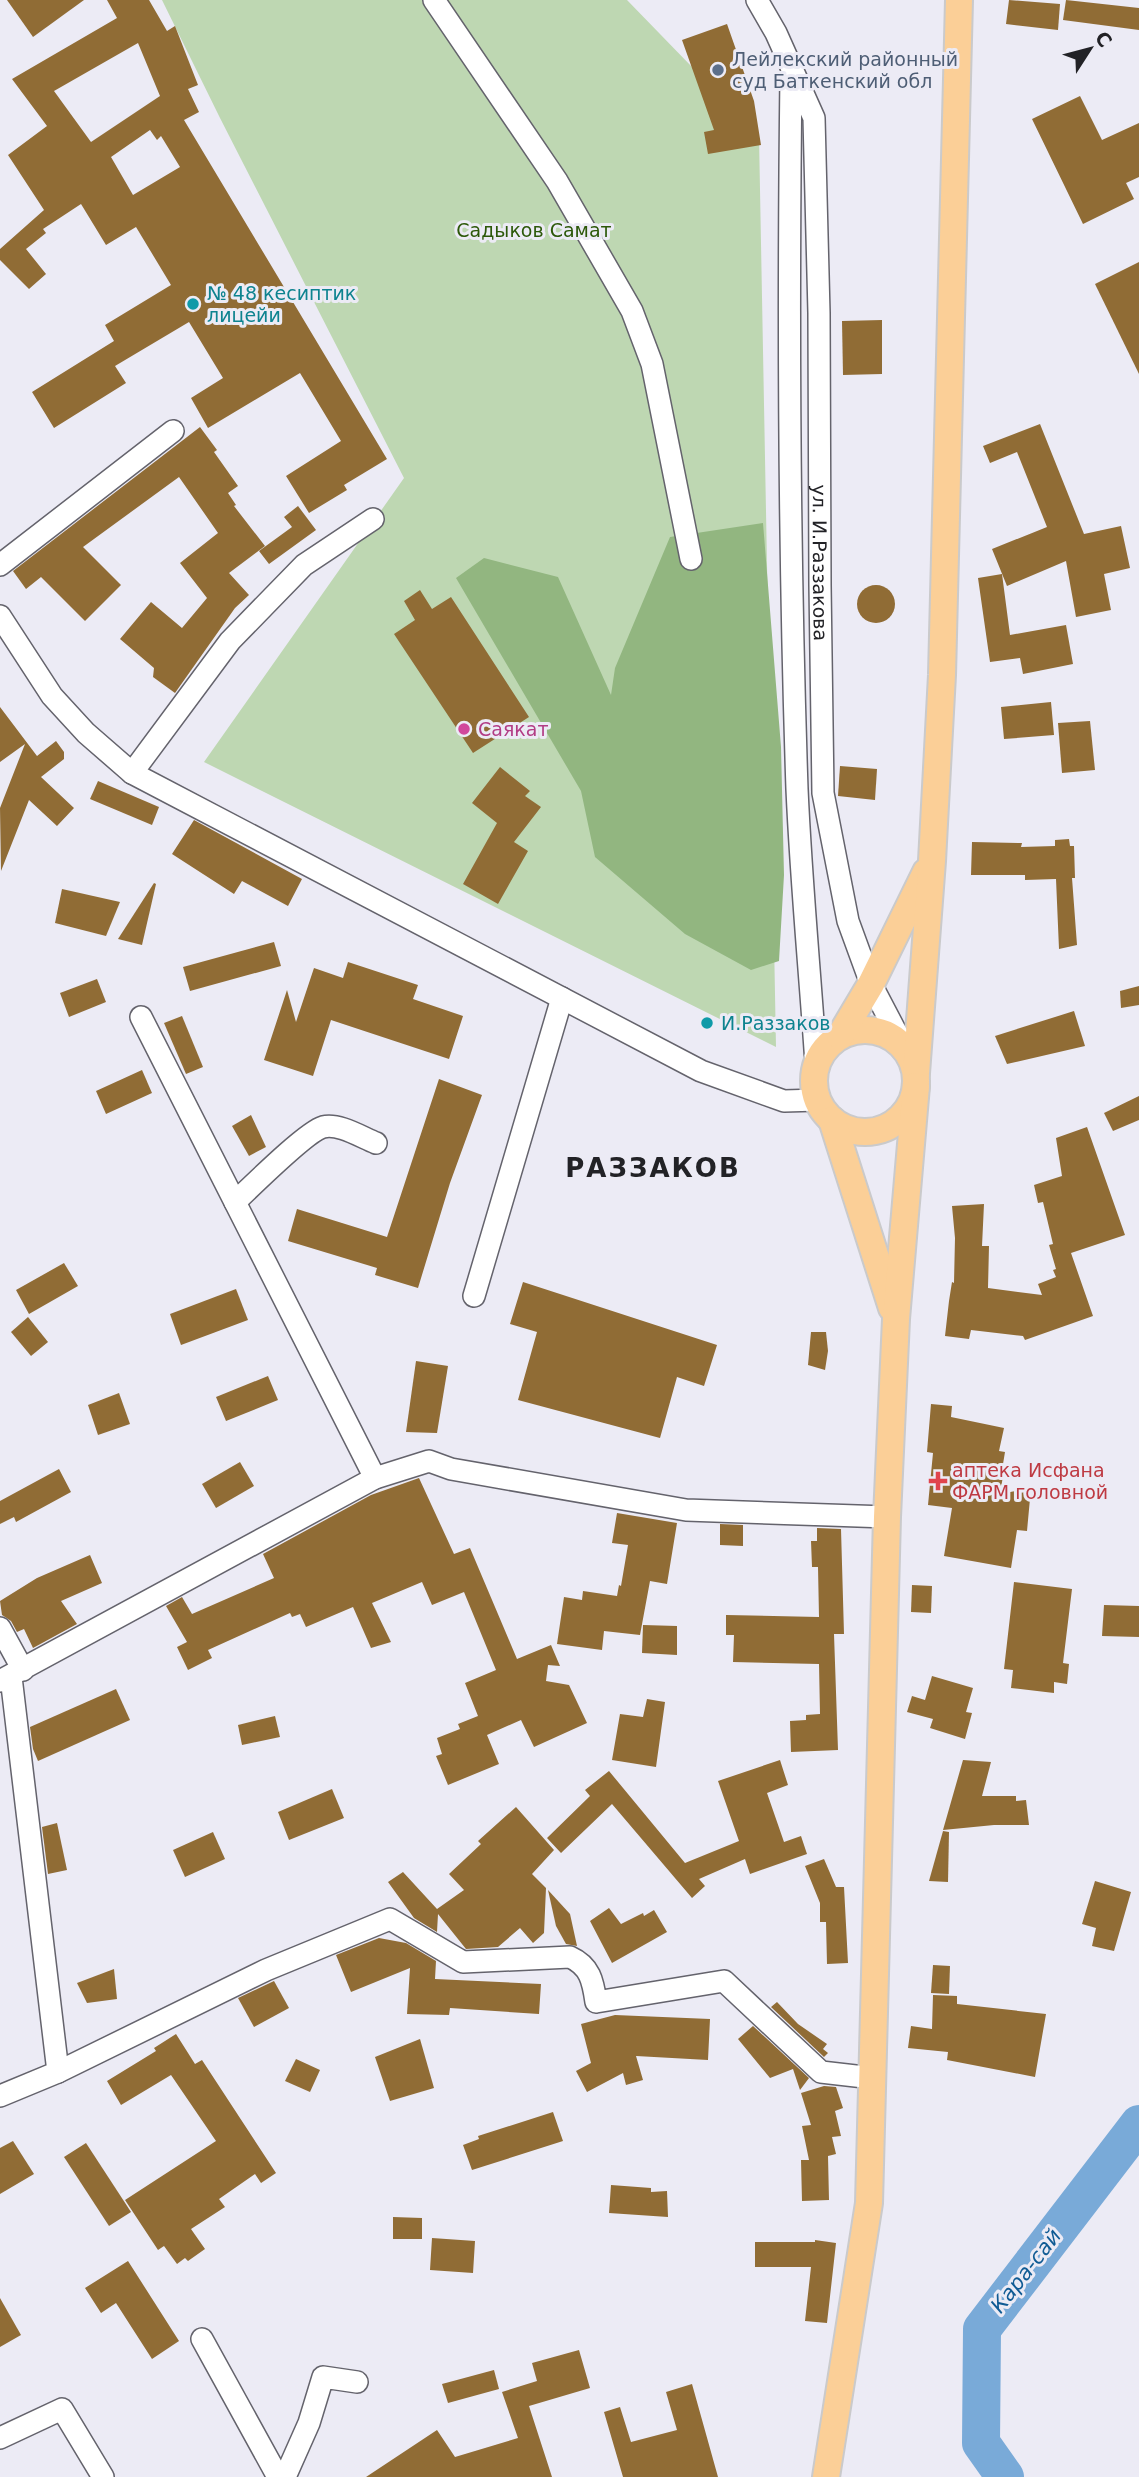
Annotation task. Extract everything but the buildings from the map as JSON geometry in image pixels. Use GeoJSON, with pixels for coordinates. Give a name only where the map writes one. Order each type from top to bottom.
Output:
{"type":"FeatureCollection","features":[{"type":"Feature","properties":{"kind":"main road"},"geometry":{"type":"LineString","coordinates":[[825,1110],[842,1127],[866,1132],[890,1126],[908,1109],[932,861],[942,675],[959,0]]}},
{"type":"Feature","properties":{"kind":"main road"},"geometry":{"type":"LineString","coordinates":[[896,1319],[814,1076],[822,1053],[840,1036],[871,984],[932,861]]}},
{"type":"Feature","properties":{"kind":"main road"},"geometry":{"type":"LineString","coordinates":[[826,2477],[869,2203],[887,1517],[912,1070],[898,1042],[876,1031],[863,1030],[840,1036]]}},
{"type":"Feature","properties":{"kind":"street"},"geometry":{"type":"LineString","coordinates":[[434,0],[557,181],[632,311],[652,364],[691,559]]}},
{"type":"Feature","properties":{"kind":"street","name":"ул. И.Раззакова"},"geometry":{"type":"LineString","coordinates":[[757,0],[776,33],[814,118],[819,313],[823,793],[848,921],[871,984],[912,1070]]}},
{"type":"Feature","properties":{"kind":"street","name":"ул. И.Раззакова"},"geometry":{"type":"LineString","coordinates":[[791,65],[789,306],[797,792],[816,1064]]}},
{"type":"Feature","properties":{"kind":"street"},"geometry":{"type":"LineString","coordinates":[[0,565],[173,431]]}},
{"type":"Feature","properties":{"kind":"street"},"geometry":{"type":"LineString","coordinates":[[132,773],[230,641],[304,565],[373,519]]}},
{"type":"Feature","properties":{"kind":"street"},"geometry":{"type":"LineString","coordinates":[[0,616],[52,696],[86,733],[132,773],[701,1071],[784,1101],[825,1110]]}},
{"type":"Feature","properties":{"kind":"street"},"geometry":{"type":"LineString","coordinates":[[474,1296],[562,998]]}},
{"type":"Feature","properties":{"kind":"street"},"geometry":{"type":"LineString","coordinates":[[141,1017],[375,1478]]}},
{"type":"Feature","properties":{"kind":"street"},"geometry":{"type":"LineString","coordinates":[[235,1202],[307,1137],[323,1127],[337,1127],[376,1143]]}},
{"type":"Feature","properties":{"kind":"street"},"geometry":{"type":"LineString","coordinates":[[11,1676],[375,1478],[429,1461],[451,1469],[686,1510],[887,1517]]}},
{"type":"Feature","properties":{"kind":"street"},"geometry":{"type":"LineString","coordinates":[[0,1628],[11,1676],[58,2072]]}},
{"type":"Feature","properties":{"kind":"street"},"geometry":{"type":"LineString","coordinates":[[0,2096],[58,2072],[266,1970],[390,1919],[463,1962],[570,1957],[579,1961],[592,1977],[596,2002],[724,1982],[821,2072],[873,2078]]}},
{"type":"Feature","properties":{"kind":"street"},"geometry":{"type":"LineString","coordinates":[[202,2339],[278,2477]]}},
{"type":"Feature","properties":{"kind":"street"},"geometry":{"type":"LineString","coordinates":[[285,2477],[309,2423],[323,2377],[357,2382]]}},
{"type":"Feature","properties":{"kind":"street"},"geometry":{"type":"LineString","coordinates":[[0,2438],[62,2409],[103,2477]]}},
{"type":"Feature","properties":{"kind":"green space","name":"Садыков Самат"},"geometry":{"type":"Polygon","coordinates":[[[162,0],[627,0],[759,136],[776,1047],[204,762],[404,478],[162,0]]]}},
{"type":"Feature","properties":{"kind":"green space"},"geometry":{"type":"Polygon","coordinates":[[[763,523],[781,747],[784,875],[779,961],[751,970],[685,934],[595,857],[581,791],[456,578],[484,558],[558,577],[611,695],[615,668],[670,537],[763,523]]]}},
{"type":"Feature","properties":{"kind":"waterway","name":"Кара-сай"},"geometry":{"type":"LineString","coordinates":[[1005,2477],[981,2443],[982,2329],[1139,2124]]}},
{"type":"Feature","properties":{"kind":"place","name":"Лейлекский районный суд Баткенский обл"},"geometry":{"type":"Point","coordinates":[718,70]}},
{"type":"Feature","properties":{"kind":"place","name":"№ 48 кесиптик лицейи"},"geometry":{"type":"Point","coordinates":[193,304]}},
{"type":"Feature","properties":{"kind":"place","name":"Саякат"},"geometry":{"type":"Point","coordinates":[464,729]}},
{"type":"Feature","properties":{"kind":"place","name":"И.Раззаков"},"geometry":{"type":"Point","coordinates":[707,1023]}},
{"type":"Feature","properties":{"kind":"place","name":"аптека Исфана ФАРМ головной"},"geometry":{"type":"Point","coordinates":[938,1481]}},
{"type":"Feature","properties":{"kind":"district","name":"РАЗЗАКОВ"},"geometry":{"type":"Point","coordinates":[653,1168]}}]}
